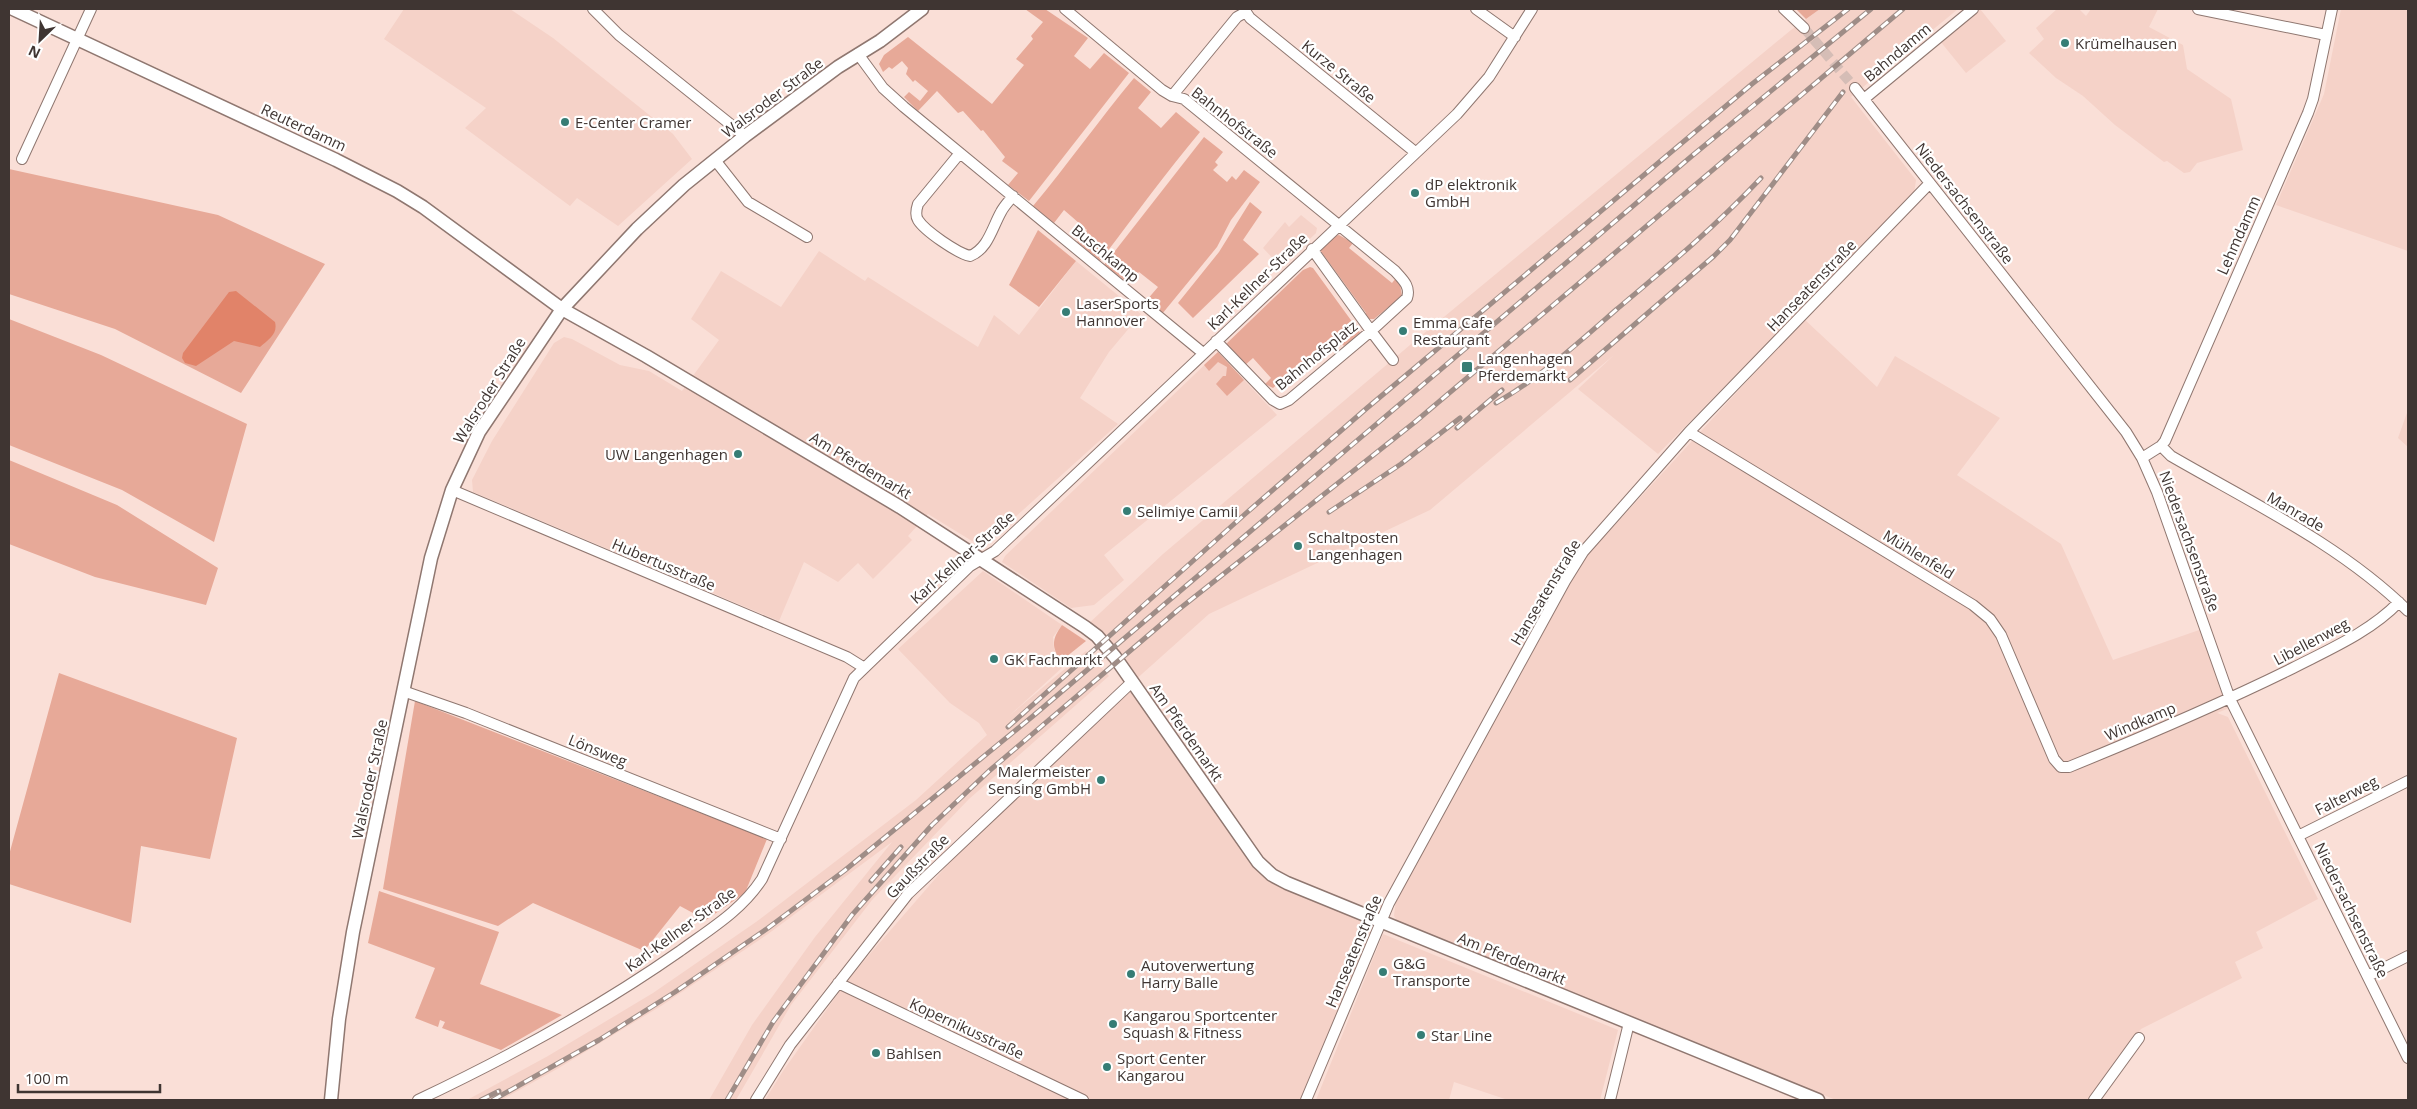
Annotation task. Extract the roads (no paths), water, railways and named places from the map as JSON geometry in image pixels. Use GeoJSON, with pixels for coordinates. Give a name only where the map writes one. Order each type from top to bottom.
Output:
{"type":"FeatureCollection","features":[{"type":"Feature","properties":{"kind":"street","name":"Reuterdamm"},"geometry":{"type":"LineString","coordinates":[[13,9],[336,160],[397,191],[423,207],[562,309]]}},
{"type":"Feature","properties":{"kind":"street"},"geometry":{"type":"LineString","coordinates":[[22,159],[91,9]]}},
{"type":"Feature","properties":{"kind":"street"},"geometry":{"type":"LineString","coordinates":[[593,9],[619,35],[745,136]]}},
{"type":"Feature","properties":{"kind":"street","name":"Walsroder Straße"},"geometry":{"type":"LineString","coordinates":[[332,1100],[339,1019],[353,932],[431,558],[452,490],[479,432],[562,309],[637,229],[684,185],[745,136],[838,67],[880,41],[922,9]]}},
{"type":"Feature","properties":{"kind":"street","name":"Bahnhofstraße"},"geometry":{"type":"LineString","coordinates":[[1065,9],[1172,96],[1184,99],[1338,225]]}},
{"type":"Feature","properties":{"kind":"street"},"geometry":{"type":"LineString","coordinates":[[1476,9],[1515,37]]}},
{"type":"Feature","properties":{"kind":"street","name":"Karl-Kellner-Straße"},"geometry":{"type":"LineString","coordinates":[[418,1100],[576,1018],[654,969],[735,912],[751,895],[762,879],[854,678],[863,667],[970,566],[995,551],[1312,249],[1457,114],[1489,77],[1532,9]]}},
{"type":"Feature","properties":{"kind":"street"},"geometry":{"type":"LineString","coordinates":[[1784,9],[1804,28]]}},
{"type":"Feature","properties":{"kind":"street","name":"Bahndamm"},"geometry":{"type":"LineString","coordinates":[[1864,99],[1973,9]]}},
{"type":"Feature","properties":{"kind":"street"},"geometry":{"type":"LineString","coordinates":[[2198,9],[2326,35]]}},
{"type":"Feature","properties":{"kind":"street","name":"Lehmdamm"},"geometry":{"type":"LineString","coordinates":[[2161,446],[2308,113],[2313,99],[2332,9]]}},
{"type":"Feature","properties":{"kind":"street"},"geometry":{"type":"LineString","coordinates":[[1172,96],[1237,17],[1246,10]]}},
{"type":"Feature","properties":{"kind":"street","name":"Kurze Straße"},"geometry":{"type":"LineString","coordinates":[[1246,10],[1250,18],[1415,152]]}},
{"type":"Feature","properties":{"kind":"street","name":"Buschkamp"},"geometry":{"type":"LineString","coordinates":[[858,54],[883,88],[1203,353]]}},
{"type":"Feature","properties":{"kind":"street","name":"Niedersachsenstraße"},"geometry":{"type":"LineString","coordinates":[[1855,88],[2126,432],[2142,458],[2157,492],[2230,699],[2408,1058]]}},
{"type":"Feature","properties":{"kind":"street"},"geometry":{"type":"LineString","coordinates":[[960,153],[918,204],[916,213],[919,221],[953,250],[970,256],[978,253],[985,244],[1002,210],[1013,196]]}},
{"type":"Feature","properties":{"kind":"street"},"geometry":{"type":"LineString","coordinates":[[715,160],[748,202],[807,237]]}},
{"type":"Feature","properties":{"kind":"street","name":"Hanseatenstraße"},"geometry":{"type":"LineString","coordinates":[[1306,1100],[1381,921],[1565,581],[1583,552],[1689,432],[1930,183]]}},
{"type":"Feature","properties":{"kind":"street","name":"Bahnhofsplatz"},"geometry":{"type":"LineString","coordinates":[[1216,341],[1272,400],[1280,404],[1289,400],[1404,302],[1409,292],[1406,284],[1394,271],[1338,225]]}},
{"type":"Feature","properties":{"kind":"street","name":"Bahnhofsplatz"},"geometry":{"type":"LineString","coordinates":[[1312,249],[1393,360]]}},
{"type":"Feature","properties":{"kind":"street","name":"Am Pferdemarkt"},"geometry":{"type":"LineString","coordinates":[[562,309],[646,356],[982,558],[1097,636],[1116,657],[1258,862],[1272,875],[1287,883],[1811,1099]]}},
{"type":"Feature","properties":{"kind":"street","name":"Mühlenfeld"},"geometry":{"type":"LineString","coordinates":[[1689,432],[1973,605],[1990,619],[2001,634],[2054,759],[2061,767]]}},
{"type":"Feature","properties":{"kind":"street"},"geometry":{"type":"LineString","coordinates":[[2142,458],[2161,446]]}},
{"type":"Feature","properties":{"kind":"street","name":"Manrade"},"geometry":{"type":"LineString","coordinates":[[2161,446],[2171,456],[2334,550],[2385,587],[2408,611]]}},
{"type":"Feature","properties":{"kind":"street","name":"Hubertusstraße"},"geometry":{"type":"LineString","coordinates":[[452,490],[847,657],[863,667]]}},
{"type":"Feature","properties":{"kind":"street","name":"Libellenweg"},"geometry":{"type":"LineString","coordinates":[[2230,699],[2350,639],[2389,613],[2399,602]]}},
{"type":"Feature","properties":{"kind":"street","name":"Gaußstraße"},"geometry":{"type":"LineString","coordinates":[[756,1100],[790,1045],[908,894],[1132,682]]}},
{"type":"Feature","properties":{"kind":"street","name":"Lönsweg"},"geometry":{"type":"LineString","coordinates":[[403,691],[466,713],[780,839]]}},
{"type":"Feature","properties":{"kind":"street","name":"Windkamp"},"geometry":{"type":"LineString","coordinates":[[2061,767],[2069,767],[2230,699]]}},
{"type":"Feature","properties":{"kind":"street","name":"Falterweg"},"geometry":{"type":"LineString","coordinates":[[2298,836],[2408,781]]}},
{"type":"Feature","properties":{"kind":"street"},"geometry":{"type":"LineString","coordinates":[[2368,976],[2408,956]]}},
{"type":"Feature","properties":{"kind":"street","name":"Kopernikusstraße"},"geometry":{"type":"LineString","coordinates":[[838,983],[1083,1100]]}},
{"type":"Feature","properties":{"kind":"street"},"geometry":{"type":"LineString","coordinates":[[1610,1100],[1629,1023]]}},
{"type":"Feature","properties":{"kind":"street"},"geometry":{"type":"LineString","coordinates":[[2094,1100],[2139,1038]]}},
{"type":"Feature","properties":{"kind":"tunnel"},"geometry":{"type":"LineString","coordinates":[[1804,28],[1855,88]]}},
{"type":"Feature","properties":{"kind":"railway"},"geometry":{"type":"LineString","coordinates":[[1008,727],[1244,515],[1367,408],[1752,84],[1848,9]]}},
{"type":"Feature","properties":{"kind":"railway"},"geometry":{"type":"LineString","coordinates":[[493,1100],[599,1040],[675,992],[768,928],[844,871],[1033,716],[1693,155],[1871,9]]}},
{"type":"Feature","properties":{"kind":"railway"},"geometry":{"type":"LineString","coordinates":[[727,1100],[773,1022],[852,915],[932,825],[989,771],[1178,610],[1415,422],[1903,9]]}},
{"type":"Feature","properties":{"kind":"railway"},"geometry":{"type":"LineString","coordinates":[[1570,380],[1714,256],[1730,240],[1843,92]]}},
{"type":"Feature","properties":{"kind":"railway"},"geometry":{"type":"LineString","coordinates":[[1496,403],[1544,371],[1573,347],[1691,246],[1761,178]]}},
{"type":"Feature","properties":{"kind":"railway"},"geometry":{"type":"LineString","coordinates":[[1457,428],[1502,390]]}},
{"type":"Feature","properties":{"kind":"railway"},"geometry":{"type":"LineString","coordinates":[[1329,512],[1401,464],[1460,418]]}},
{"type":"Feature","properties":{"kind":"railway"},"geometry":{"type":"LineString","coordinates":[[871,881],[901,847]]}},
{"type":"Feature","properties":{"kind":"railway"},"geometry":{"type":"LineString","coordinates":[[481,1100],[499,1091]]}},
{"type":"Feature","properties":{"kind":"place","name":"Krümelhausen"},"geometry":{"type":"Point","coordinates":[2065,43]}},
{"type":"Feature","properties":{"kind":"place","name":"E-Center Cramer"},"geometry":{"type":"Point","coordinates":[565,122]}},
{"type":"Feature","properties":{"kind":"place","name":"dP elektronik GmbH"},"geometry":{"type":"Point","coordinates":[1415,193]}},
{"type":"Feature","properties":{"kind":"place","name":"LaserSports Hannover"},"geometry":{"type":"Point","coordinates":[1066,312]}},
{"type":"Feature","properties":{"kind":"place","name":"Emma Cafe Restaurant"},"geometry":{"type":"Point","coordinates":[1403,331]}},
{"type":"Feature","properties":{"kind":"place","name":"Langenhagen Pferdemarkt"},"geometry":{"type":"Point","coordinates":[1467,367]}},
{"type":"Feature","properties":{"kind":"place","name":"UW Langenhagen"},"geometry":{"type":"Point","coordinates":[738,454]}},
{"type":"Feature","properties":{"kind":"place","name":"Selimiye Camii"},"geometry":{"type":"Point","coordinates":[1127,511]}},
{"type":"Feature","properties":{"kind":"place","name":"Schaltposten Langenhagen"},"geometry":{"type":"Point","coordinates":[1298,546]}},
{"type":"Feature","properties":{"kind":"place","name":"GK Fachmarkt"},"geometry":{"type":"Point","coordinates":[994,659]}},
{"type":"Feature","properties":{"kind":"place","name":"Malermeister Sensing GmbH"},"geometry":{"type":"Point","coordinates":[1101,780]}},
{"type":"Feature","properties":{"kind":"place","name":"G&G Transporte"},"geometry":{"type":"Point","coordinates":[1383,972]}},
{"type":"Feature","properties":{"kind":"place","name":"Autoverwertung Harry Balle"},"geometry":{"type":"Point","coordinates":[1131,974]}},
{"type":"Feature","properties":{"kind":"place","name":"Kangarou Sportcenter Squash & Fitness"},"geometry":{"type":"Point","coordinates":[1113,1024]}},
{"type":"Feature","properties":{"kind":"place","name":"Star Line"},"geometry":{"type":"Point","coordinates":[1421,1035]}},
{"type":"Feature","properties":{"kind":"place","name":"Bahlsen"},"geometry":{"type":"Point","coordinates":[876,1053]}},
{"type":"Feature","properties":{"kind":"place","name":"Sport Center Kangarou"},"geometry":{"type":"Point","coordinates":[1107,1067]}}]}
